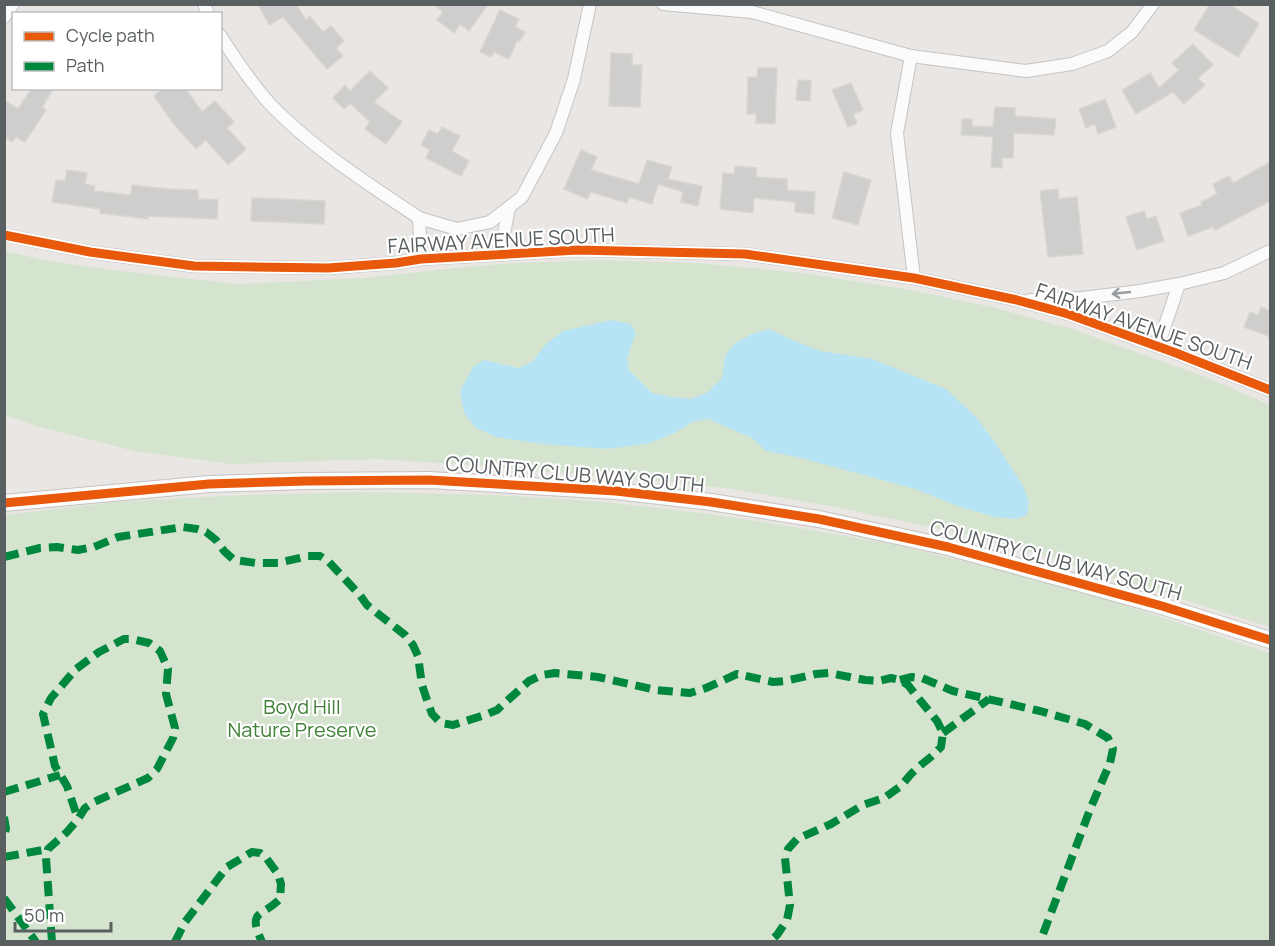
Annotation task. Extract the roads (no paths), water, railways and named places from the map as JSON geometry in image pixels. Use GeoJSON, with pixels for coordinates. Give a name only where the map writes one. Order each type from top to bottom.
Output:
{"type":"FeatureCollection","features":[{"type":"Feature","properties":{"kind":"street"},"geometry":{"type":"LineString","coordinates":[[4,17],[13,4]]}},
{"type":"Feature","properties":{"kind":"street"},"geometry":{"type":"LineString","coordinates":[[222,38],[234,58],[269,102],[303,135],[343,167],[419,218],[457,229],[490,222],[522,197],[556,133],[574,79],[590,4]]}},
{"type":"Feature","properties":{"kind":"street"},"geometry":{"type":"LineString","coordinates":[[663,4],[753,8],[911,56],[1026,71],[1072,64],[1108,51],[1132,32],[1153,4]]}},
{"type":"Feature","properties":{"kind":"street"},"geometry":{"type":"LineString","coordinates":[[911,56],[897,133],[914,278]]}},
{"type":"Feature","properties":{"kind":"street"},"geometry":{"type":"LineString","coordinates":[[500,254],[508,208]]}},
{"type":"Feature","properties":{"kind":"street"},"geometry":{"type":"LineString","coordinates":[[419,218],[421,259]]}},
{"type":"Feature","properties":{"kind":"street","name":"FAIRWAY AVENUE SOUTH"},"geometry":{"type":"LineString","coordinates":[[4,235],[90,252],[194,266],[328,268],[421,259],[578,250],[745,254],[914,278],[1017,300],[1068,314],[1158,346],[1270,390]]}},
{"type":"Feature","properties":{"kind":"street"},"geometry":{"type":"LineString","coordinates":[[1017,300],[1082,298],[1179,284],[1224,273],[1270,251]]}},
{"type":"Feature","properties":{"kind":"street"},"geometry":{"type":"LineString","coordinates":[[1158,346],[1179,284]]}},
{"type":"Feature","properties":{"kind":"street","name":"COUNTRY CLUB WAY SOUTH"},"geometry":{"type":"LineString","coordinates":[[4,503],[209,484],[307,481],[429,480],[616,491],[711,502],[808,518],[948,547],[1162,606],[1270,640]]}},
{"type":"Feature","properties":{"kind":"water"},"geometry":{"type":"Polygon","coordinates":[[[611,320],[631,324],[636,333],[627,358],[629,370],[652,393],[691,399],[708,392],[722,378],[725,356],[735,343],[752,334],[769,329],[821,351],[872,359],[946,389],[977,418],[1023,486],[1029,501],[1027,515],[1016,519],[995,517],[960,507],[915,489],[801,458],[766,451],[752,438],[708,419],[692,422],[675,433],[650,443],[607,449],[542,444],[496,437],[475,427],[464,413],[460,391],[473,367],[484,360],[519,368],[533,361],[545,345],[563,331],[611,320]]]}},
{"type":"Feature","properties":{"kind":"park label","name":"Boyd Hill Nature Preserve"},"geometry":{"type":"Point","coordinates":[302,718]}}]}
